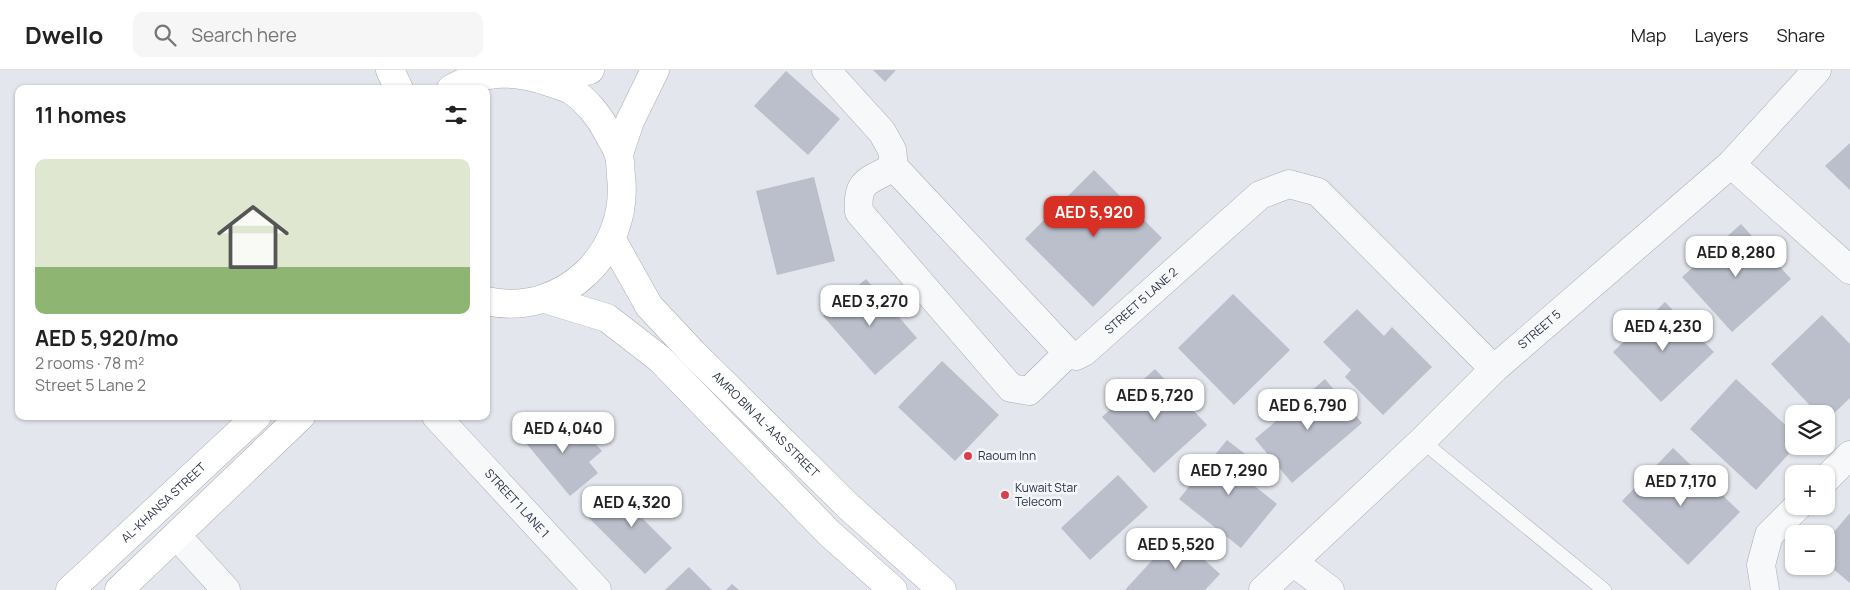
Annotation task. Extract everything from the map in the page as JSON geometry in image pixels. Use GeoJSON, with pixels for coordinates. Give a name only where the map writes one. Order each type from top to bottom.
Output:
{"type":"FeatureCollection","features":[{"type":"Feature","properties":{"kind":"main road"},"geometry":{"type":"LineString","coordinates":[[390,70],[397,85]]}},
{"type":"Feature","properties":{"kind":"main road"},"geometry":{"type":"LineString","coordinates":[[460,79],[502,72],[533,75],[573,74],[590,70]]}},
{"type":"Feature","properties":{"kind":"main road"},"geometry":{"type":"LineString","coordinates":[[619,154],[630,121],[655,70]]}},
{"type":"Feature","properties":{"kind":"main road"},"geometry":{"type":"LineString","coordinates":[[490,302],[503,305],[545,299],[573,285],[595,265],[612,240],[624,197],[619,154],[600,118],[571,90],[533,75]]}},
{"type":"Feature","properties":{"kind":"main road","name":"AMRO BIN AL-AAS STREET"},"geometry":{"type":"LineString","coordinates":[[612,240],[649,306],[680,340],[849,507],[942,590]]}},
{"type":"Feature","properties":{"kind":"main road"},"geometry":{"type":"LineString","coordinates":[[545,299],[607,318],[660,360],[829,533],[893,590]]}},
{"type":"Feature","properties":{"kind":"main road","name":"AL-KHANSA STREET"},"geometry":{"type":"LineString","coordinates":[[70,590],[253,420]]}},
{"type":"Feature","properties":{"kind":"main road"},"geometry":{"type":"LineString","coordinates":[[119,590],[298,420]]}},
{"type":"Feature","properties":{"kind":"street"},"geometry":{"type":"LineString","coordinates":[[826,70],[882,132],[892,150],[894,167],[1068,353],[1029,392],[1011,388],[859,212],[858,194],[865,183],[894,167]]}},
{"type":"Feature","properties":{"kind":"street","name":"STREET 5"},"geometry":{"type":"LineString","coordinates":[[1263,590],[1422,441],[1494,369],[1731,164],[1817,70]]}},
{"type":"Feature","properties":{"kind":"street"},"geometry":{"type":"LineString","coordinates":[[1731,164],[1850,270]]}},
{"type":"Feature","properties":{"kind":"street","name":"STREET 5 LANE 2"},"geometry":{"type":"LineString","coordinates":[[1068,353],[1076,356],[1084,352],[1260,195],[1289,184],[1318,192],[1494,369]]}},
{"type":"Feature","properties":{"kind":"street","name":"STREET 1 LANE 1"},"geometry":{"type":"LineString","coordinates":[[440,420],[597,590]]}},
{"type":"Feature","properties":{"kind":"street"},"geometry":{"type":"LineString","coordinates":[[1835,470],[1850,455]]}},
{"type":"Feature","properties":{"kind":"street"},"geometry":{"type":"LineString","coordinates":[[1765,590],[1761,565],[1769,535],[1789,515]]}},
{"type":"Feature","properties":{"kind":"street"},"geometry":{"type":"LineString","coordinates":[[177,536],[226,590]]}},
{"type":"Feature","properties":{"kind":"street"},"geometry":{"type":"LineString","coordinates":[[1293,562],[1330,590]]}},
{"type":"Feature","properties":{"kind":"lane"},"geometry":{"type":"LineString","coordinates":[[1422,441],[1604,590]]}},
{"type":"Feature","properties":{"kind":"building"},"geometry":{"type":"Polygon","coordinates":[[[873,70],[896,70],[885,82],[873,70]]]}},
{"type":"Feature","properties":{"kind":"building"},"geometry":{"type":"Polygon","coordinates":[[[786,71],[840,119],[808,155],[754,106],[786,71]]]}},
{"type":"Feature","properties":{"kind":"building"},"geometry":{"type":"Polygon","coordinates":[[[1850,143],[1850,190],[1825,166],[1850,143]]]}},
{"type":"Feature","properties":{"kind":"building"},"geometry":{"type":"Polygon","coordinates":[[[1094,170],[1162,238],[1093,307],[1025,239],[1094,170]]]}},
{"type":"Feature","properties":{"kind":"building"},"geometry":{"type":"Polygon","coordinates":[[[814,177],[835,261],[777,275],[756,191],[814,177]]]}},
{"type":"Feature","properties":{"kind":"building"},"geometry":{"type":"Polygon","coordinates":[[[1741,224],[1791,279],[1732,332],[1682,277],[1741,224]]]}},
{"type":"Feature","properties":{"kind":"building"},"geometry":{"type":"Polygon","coordinates":[[[866,279],[917,338],[875,375],[823,316],[866,279]]]}},
{"type":"Feature","properties":{"kind":"building"},"geometry":{"type":"Polygon","coordinates":[[[1233,294],[1290,350],[1234,405],[1178,348],[1233,294]]]}},
{"type":"Feature","properties":{"kind":"building"},"geometry":{"type":"Polygon","coordinates":[[[1665,302],[1714,352],[1661,402],[1613,352],[1665,302]]]}},
{"type":"Feature","properties":{"kind":"building"},"geometry":{"type":"Polygon","coordinates":[[[1357,309],[1384,336],[1392,327],[1432,367],[1383,415],[1345,377],[1351,370],[1323,342],[1357,309]]]}},
{"type":"Feature","properties":{"kind":"building"},"geometry":{"type":"Polygon","coordinates":[[[1822,315],[1850,344],[1850,398],[1835,412],[1835,405],[1810,405],[1771,364],[1822,315]]]}},
{"type":"Feature","properties":{"kind":"building"},"geometry":{"type":"Polygon","coordinates":[[[942,361],[999,415],[955,461],[898,407],[942,361]]]}},
{"type":"Feature","properties":{"kind":"building"},"geometry":{"type":"Polygon","coordinates":[[[1155,369],[1207,425],[1154,473],[1102,417],[1155,369]]]}},
{"type":"Feature","properties":{"kind":"building"},"geometry":{"type":"Polygon","coordinates":[[[1325,379],[1362,423],[1292,483],[1255,439],[1325,379]]]}},
{"type":"Feature","properties":{"kind":"building"},"geometry":{"type":"Polygon","coordinates":[[[1736,379],[1785,425],[1785,455],[1788,455],[1756,490],[1690,429],[1736,379]]]}},
{"type":"Feature","properties":{"kind":"building"},"geometry":{"type":"Polygon","coordinates":[[[550,413],[576,445],[588,435],[602,451],[589,462],[598,473],[570,496],[521,437],[550,413]]]}},
{"type":"Feature","properties":{"kind":"building"},"geometry":{"type":"Polygon","coordinates":[[[1227,440],[1253,460],[1241,475],[1277,504],[1241,548],[1179,499],[1227,440]]]}},
{"type":"Feature","properties":{"kind":"building"},"geometry":{"type":"Polygon","coordinates":[[[1673,448],[1740,512],[1688,565],[1622,501],[1673,448]]]}},
{"type":"Feature","properties":{"kind":"building"},"geometry":{"type":"Polygon","coordinates":[[[1118,475],[1148,507],[1090,560],[1061,528],[1118,475]]]}},
{"type":"Feature","properties":{"kind":"building"},"geometry":{"type":"Polygon","coordinates":[[[641,486],[658,503],[643,519],[672,548],[645,574],[588,517],[615,491],[626,502],[641,486]]]}},
{"type":"Feature","properties":{"kind":"building"},"geometry":{"type":"Polygon","coordinates":[[[1850,513],[1850,583],[1835,570],[1835,530],[1850,513]]]}},
{"type":"Feature","properties":{"kind":"building"},"geometry":{"type":"Polygon","coordinates":[[[1176,534],[1220,574],[1205,590],[1125,590],[1176,534]]]}},
{"type":"Feature","properties":{"kind":"building"},"geometry":{"type":"Polygon","coordinates":[[[689,567],[712,590],[665,590],[689,567]]]}},
{"type":"Feature","properties":{"kind":"building"},"geometry":{"type":"Polygon","coordinates":[[[732,584],[739,590],[726,590],[732,584]]]}},
{"type":"Feature","properties":{"kind":"place","name":"Raoum Inn"},"geometry":{"type":"Point","coordinates":[968,456]}},
{"type":"Feature","properties":{"kind":"place","name":"Kuwait Star Telecom"},"geometry":{"type":"Point","coordinates":[1005,495]}}]}
